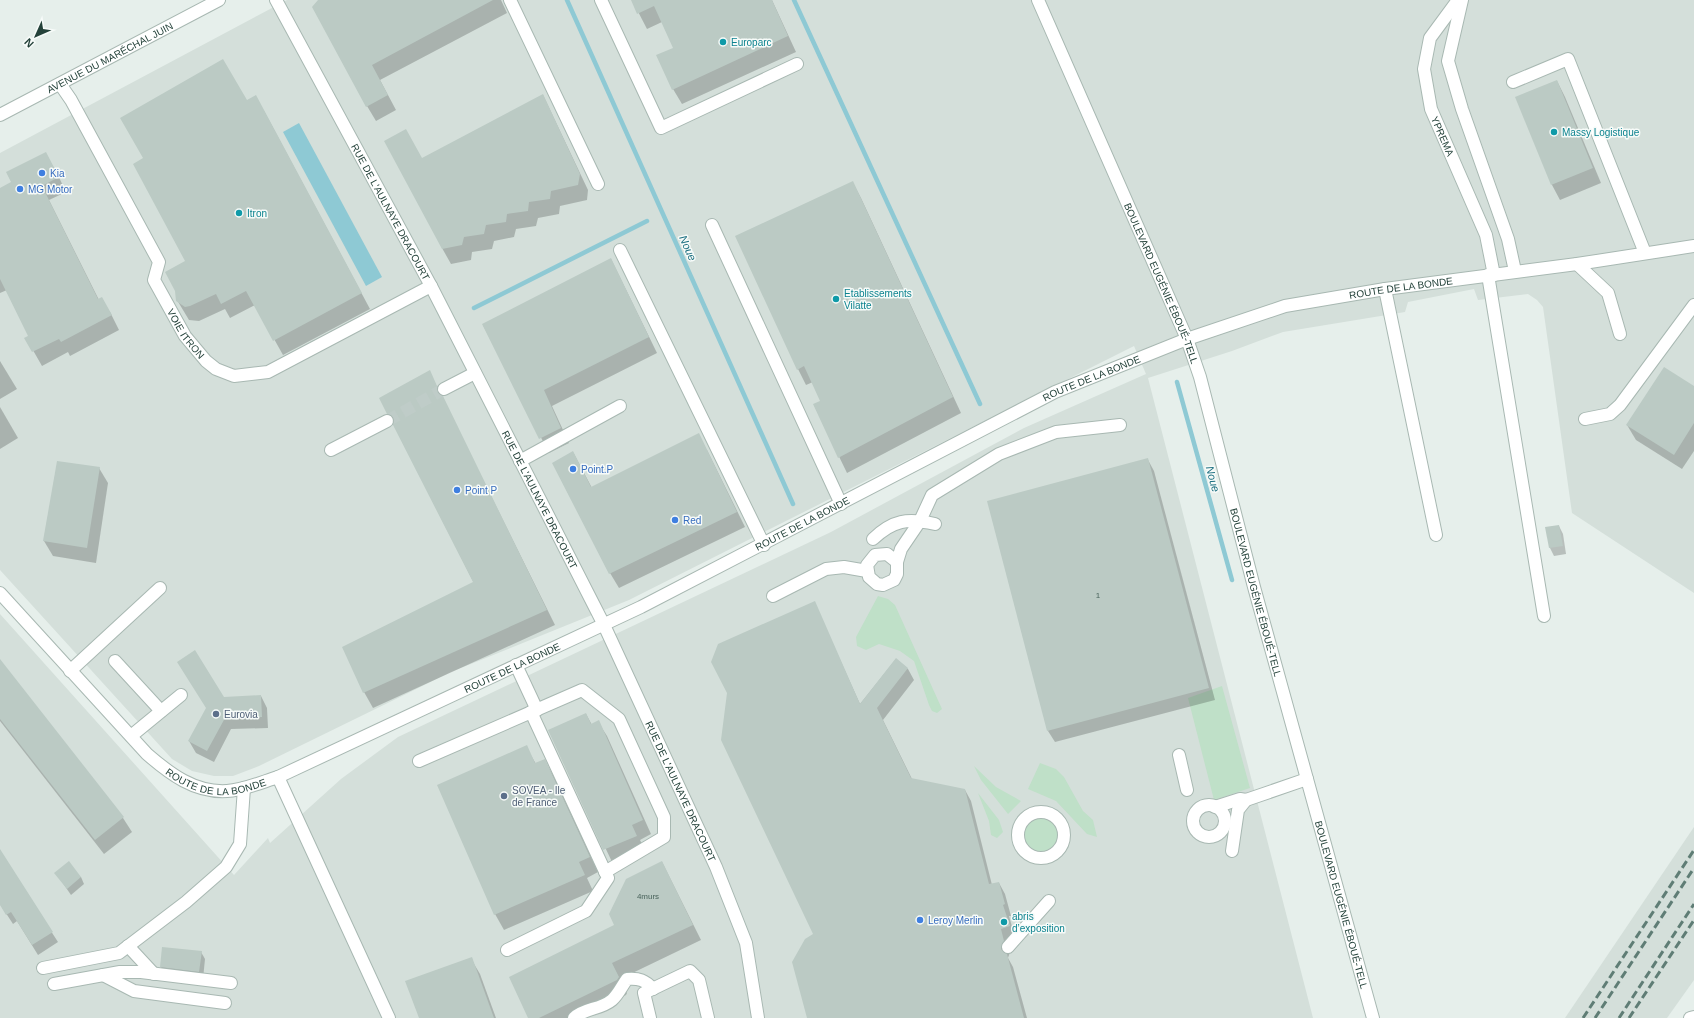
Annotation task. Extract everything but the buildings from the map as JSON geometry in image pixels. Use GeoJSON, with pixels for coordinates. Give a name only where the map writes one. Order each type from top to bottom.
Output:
{"type":"FeatureCollection","features":[{"type":"Feature","properties":{"kind":"street","name":"AVENUE DU MARÉCHAL JUIN"},"geometry":{"type":"LineString","coordinates":[[0,115],[219,0]]}},
{"type":"Feature","properties":{"kind":"street","name":"RUE DE L'AULNAYE DRACOURT"},"geometry":{"type":"LineString","coordinates":[[276,0],[431,286],[604,625],[716,867],[746,943],[758,1018]]}},
{"type":"Feature","properties":{"kind":"street"},"geometry":{"type":"LineString","coordinates":[[510,0],[598,184]]}},
{"type":"Feature","properties":{"kind":"street"},"geometry":{"type":"LineString","coordinates":[[601,0],[661,128],[797,64]]}},
{"type":"Feature","properties":{"kind":"street","name":"BOULEVARD EUGÉNIE ÉBOUÉ-TELL"},"geometry":{"type":"LineString","coordinates":[[1038,0],[1187,339],[1200,377],[1254,587],[1373,1018]]}},
{"type":"Feature","properties":{"kind":"street","name":"YPREMA"},"geometry":{"type":"LineString","coordinates":[[1458,0],[1430,38],[1424,69],[1431,109],[1486,235],[1492,256],[1491,275],[1544,616]]}},
{"type":"Feature","properties":{"kind":"street"},"geometry":{"type":"LineString","coordinates":[[1462,0],[1448,61],[1462,109],[1508,239],[1515,270]]}},
{"type":"Feature","properties":{"kind":"street"},"geometry":{"type":"LineString","coordinates":[[1513,82],[1568,58],[1644,253]]}},
{"type":"Feature","properties":{"kind":"street","name":"VOIE ITRON"},"geometry":{"type":"LineString","coordinates":[[60,84],[71,100],[159,262],[154,280],[185,336],[206,361],[216,369],[234,376],[268,372],[431,286]]}},
{"type":"Feature","properties":{"kind":"street"},"geometry":{"type":"LineString","coordinates":[[712,226],[841,504]]}},
{"type":"Feature","properties":{"kind":"street","name":"ROUTE DE LA BONDE"},"geometry":{"type":"LineString","coordinates":[[0,593],[131,736],[169,773],[190,784],[205,789],[227,791],[244,788],[278,777],[604,625],[764,545],[1055,392],[1187,339],[1285,306],[1385,289],[1491,275],[1515,270],[1577,264],[1694,246]]}},
{"type":"Feature","properties":{"kind":"street"},"geometry":{"type":"LineString","coordinates":[[620,250],[764,545]]}},
{"type":"Feature","properties":{"kind":"street"},"geometry":{"type":"LineString","coordinates":[[1577,264],[1608,293],[1620,334]]}},
{"type":"Feature","properties":{"kind":"street"},"geometry":{"type":"LineString","coordinates":[[1385,289],[1436,535]]}},
{"type":"Feature","properties":{"kind":"street"},"geometry":{"type":"LineString","coordinates":[[1585,419],[1610,414],[1620,405],[1694,305]]}},
{"type":"Feature","properties":{"kind":"street"},"geometry":{"type":"LineString","coordinates":[[444,390],[475,373]]}},
{"type":"Feature","properties":{"kind":"street"},"geometry":{"type":"LineString","coordinates":[[520,461],[620,406]]}},
{"type":"Feature","properties":{"kind":"street"},"geometry":{"type":"LineString","coordinates":[[331,450],[386,421]]}},
{"type":"Feature","properties":{"kind":"street"},"geometry":{"type":"LineString","coordinates":[[897,562],[888,554],[875,555],[870,559],[867,565],[867,571],[872,582],[878,584],[889,584],[897,574],[897,562],[900,549],[920,521],[932,495],[999,454],[1056,432],[1120,425]]}},
{"type":"Feature","properties":{"kind":"street"},"geometry":{"type":"LineString","coordinates":[[873,539],[883,530],[901,521],[920,521],[935,524]]}},
{"type":"Feature","properties":{"kind":"street"},"geometry":{"type":"LineString","coordinates":[[773,596],[826,569],[844,567],[867,571]]}},
{"type":"Feature","properties":{"kind":"street"},"geometry":{"type":"LineString","coordinates":[[70,671],[160,588]]}},
{"type":"Feature","properties":{"kind":"street"},"geometry":{"type":"LineString","coordinates":[[115,661],[161,711]]}},
{"type":"Feature","properties":{"kind":"street"},"geometry":{"type":"LineString","coordinates":[[507,950],[586,911],[608,878],[534,711],[516,665]]}},
{"type":"Feature","properties":{"kind":"street"},"geometry":{"type":"LineString","coordinates":[[419,761],[582,690],[618,719],[664,817],[664,837],[605,872]]}},
{"type":"Feature","properties":{"kind":"street"},"geometry":{"type":"LineString","coordinates":[[131,736],[181,695]]}},
{"type":"Feature","properties":{"kind":"street"},"geometry":{"type":"LineString","coordinates":[[1179,755],[1187,790]]}},
{"type":"Feature","properties":{"kind":"street"},"geometry":{"type":"LineString","coordinates":[[278,777],[388,1018]]}},
{"type":"Feature","properties":{"kind":"street"},"geometry":{"type":"LineString","coordinates":[[1215,806],[1240,799],[1246,800],[1306,779]]}},
{"type":"Feature","properties":{"kind":"street"},"geometry":{"type":"LineString","coordinates":[[43,968],[119,952],[186,902],[226,867],[240,844],[244,788]]}},
{"type":"Feature","properties":{"kind":"street"},"geometry":{"type":"LineString","coordinates":[[1232,850],[1238,810],[1246,800]]}},
{"type":"Feature","properties":{"kind":"street"},"geometry":{"type":"LineString","coordinates":[[1008,947],[1049,901]]}},
{"type":"Feature","properties":{"kind":"street"},"geometry":{"type":"LineString","coordinates":[[128,946],[154,974]]}},
{"type":"Feature","properties":{"kind":"street"},"geometry":{"type":"LineString","coordinates":[[650,1018],[644,993],[690,971],[699,980],[708,1018]]}},
{"type":"Feature","properties":{"kind":"street"},"geometry":{"type":"LineString","coordinates":[[54,984],[120,972],[154,974],[231,983]]}},
{"type":"Feature","properties":{"kind":"street"},"geometry":{"type":"LineString","coordinates":[[103,975],[134,991],[225,1003]]}},
{"type":"Feature","properties":{"kind":"street"},"geometry":{"type":"LineString","coordinates":[[574,1018],[579,1013],[604,1005],[612,1000],[627,980],[638,978],[647,982],[653,989]]}},
{"type":"Feature","properties":{"kind":"street"},"geometry":{"type":"LineString","coordinates":[[1690,1018],[1694,1017]]}},
{"type":"Feature","properties":{"kind":"shaded area"},"geometry":{"type":"Polygon","coordinates":[[[287,0],[1694,0],[1694,593],[1572,513],[1543,307],[1537,300],[1528,294],[1478,300],[1474,289],[1408,302],[1405,312],[1283,332],[1232,351],[1148,378],[1313,1018],[0,1018],[0,614],[234,875],[268,838],[270,843],[341,779],[398,737],[831,532],[1024,428],[1146,374],[1134,346],[629,600],[451,672],[259,766],[233,776],[214,776],[192,771],[172,759],[0,570],[0,153],[287,0]]]}},
{"type":"Feature","properties":{"kind":"shaded area"},"geometry":{"type":"Polygon","coordinates":[[[1694,827],[1694,980],[1667,1018],[1565,1018],[1694,827]]]}},
{"type":"Feature","properties":{"kind":"green space"},"geometry":{"type":"Polygon","coordinates":[[[878,596],[888,599],[895,605],[942,709],[937,713],[932,711],[929,705],[914,661],[900,651],[879,644],[866,650],[857,646],[856,637],[878,596]]]}},
{"type":"Feature","properties":{"kind":"green space"},"geometry":{"type":"Polygon","coordinates":[[[1222,686],[1250,788],[1214,800],[1188,698],[1222,686]]]}},
{"type":"Feature","properties":{"kind":"green space"},"geometry":{"type":"Polygon","coordinates":[[[1040,763],[1056,769],[1064,777],[1083,811],[1093,820],[1097,837],[1087,834],[1056,801],[1028,789],[1040,763]]]}},
{"type":"Feature","properties":{"kind":"green space"},"geometry":{"type":"Polygon","coordinates":[[[974,766],[996,787],[1021,801],[1008,814],[981,780],[974,766]]]}},
{"type":"Feature","properties":{"kind":"green space"},"geometry":{"type":"Polygon","coordinates":[[[978,793],[999,820],[1003,832],[997,838],[991,835],[989,821],[978,793]]]}},
{"type":"Feature","properties":{"kind":"green space"},"geometry":{"type":"Polygon","coordinates":[[[1038,818],[1044,818],[1048,819],[1055,825],[1058,835],[1057,842],[1051,849],[1044,852],[1038,852],[1034,851],[1027,845],[1024,838],[1024,832],[1025,828],[1031,821],[1038,818]]]}},
{"type":"Feature","properties":{"kind":"water"},"geometry":{"type":"Polygon","coordinates":[[[299,123],[382,277],[366,286],[283,132],[299,123]]]}},
{"type":"Feature","properties":{"kind":"waterway","name":"Noue"},"geometry":{"type":"LineString","coordinates":[[567,0],[793,504]]}},
{"type":"Feature","properties":{"kind":"waterway","name":"Noue"},"geometry":{"type":"LineString","coordinates":[[794,0],[980,404]]}},
{"type":"Feature","properties":{"kind":"waterway","name":"Noue"},"geometry":{"type":"LineString","coordinates":[[474,308],[647,221]]}},
{"type":"Feature","properties":{"kind":"waterway","name":"Noue"},"geometry":{"type":"LineString","coordinates":[[1177,382],[1232,580]]}},
{"type":"Feature","properties":{"kind":"tunnel"},"geometry":{"type":"LineString","coordinates":[[387,421],[444,389]]}},
{"type":"Feature","properties":{"kind":"railway"},"geometry":{"type":"LineString","coordinates":[[1583,1018],[1694,850]]}},
{"type":"Feature","properties":{"kind":"railway"},"geometry":{"type":"LineString","coordinates":[[1595,1018],[1694,868]]}},
{"type":"Feature","properties":{"kind":"railway"},"geometry":{"type":"LineString","coordinates":[[1619,1018],[1694,904]]}},
{"type":"Feature","properties":{"kind":"railway"},"geometry":{"type":"LineString","coordinates":[[1629,1018],[1694,920]]}},
{"type":"Feature","properties":{"kind":"place","name":"Europarc"},"geometry":{"type":"Point","coordinates":[723,42]}},
{"type":"Feature","properties":{"kind":"place","name":"Massy Logistique"},"geometry":{"type":"Point","coordinates":[1554,132]}},
{"type":"Feature","properties":{"kind":"place","name":"Kia"},"geometry":{"type":"Point","coordinates":[42,173]}},
{"type":"Feature","properties":{"kind":"place","name":"MG Motor"},"geometry":{"type":"Point","coordinates":[20,189]}},
{"type":"Feature","properties":{"kind":"place","name":"Itron"},"geometry":{"type":"Point","coordinates":[239,213]}},
{"type":"Feature","properties":{"kind":"place","name":"Etablissements Vilatte"},"geometry":{"type":"Point","coordinates":[836,299]}},
{"type":"Feature","properties":{"kind":"place","name":"Point.P"},"geometry":{"type":"Point","coordinates":[573,469]}},
{"type":"Feature","properties":{"kind":"place","name":"Point P"},"geometry":{"type":"Point","coordinates":[457,490]}},
{"type":"Feature","properties":{"kind":"place","name":"Red"},"geometry":{"type":"Point","coordinates":[675,520]}},
{"type":"Feature","properties":{"kind":"place","name":"Eurovia"},"geometry":{"type":"Point","coordinates":[216,714]}},
{"type":"Feature","properties":{"kind":"place","name":"SOVEA - Ile de France"},"geometry":{"type":"Point","coordinates":[504,796]}},
{"type":"Feature","properties":{"kind":"place","name":"Leroy Merlin"},"geometry":{"type":"Point","coordinates":[920,920]}},
{"type":"Feature","properties":{"kind":"place","name":"abris d’exposition"},"geometry":{"type":"Point","coordinates":[1004,922]}}]}
